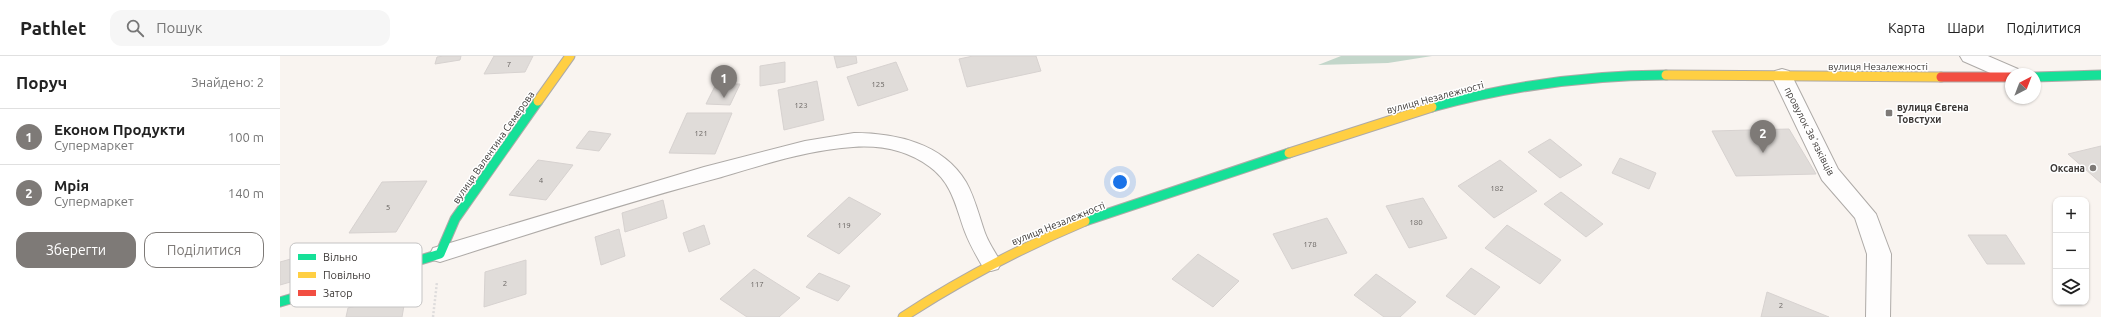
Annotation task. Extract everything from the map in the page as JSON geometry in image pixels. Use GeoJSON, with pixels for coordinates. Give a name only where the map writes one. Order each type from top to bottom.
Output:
{"type":"FeatureCollection","features":[{"type":"Feature","properties":{"kind":"main road","name":"вулиця Валентина Семерова"},"geometry":{"type":"LineString","coordinates":[[440,254],[455,219],[570,56]]}},
{"type":"Feature","properties":{"kind":"main road","name":"вулиця Незалежності"},"geometry":{"type":"LineString","coordinates":[[903,317],[934,295],[991,263],[1077,225],[1215,177],[1392,119],[1500,90],[1560,80],[1626,75],[2005,76]]}},
{"type":"Feature","properties":{"kind":"main road"},"geometry":{"type":"LineString","coordinates":[[2041,77],[2101,75]]}},
{"type":"Feature","properties":{"kind":"main road"},"geometry":{"type":"LineString","coordinates":[[422,259],[440,254]]}},
{"type":"Feature","properties":{"kind":"main road"},"geometry":{"type":"LineString","coordinates":[[280,302],[290,299]]}},
{"type":"Feature","properties":{"kind":"street"},"geometry":{"type":"LineString","coordinates":[[1970,56],[2005,73]]}},
{"type":"Feature","properties":{"kind":"street","name":"провулок Звʼязківців"},"geometry":{"type":"LineString","coordinates":[[1782,76],[1830,174],[1865,214],[1879,254],[1878,317]]}},
{"type":"Feature","properties":{"kind":"lane"},"geometry":{"type":"LineString","coordinates":[[440,254],[731,167],[817,146],[852,140],[871,140],[888,142],[915,150],[938,163],[947,171],[964,196],[975,231],[991,263]]}},
{"type":"Feature","properties":{"kind":"path"},"geometry":{"type":"LineString","coordinates":[[433,317],[440,254]]}},
{"type":"Feature","properties":{"kind":"green space"},"geometry":{"type":"Polygon","coordinates":[[[1341,56],[1432,56],[1388,63],[1318,65],[1341,56]]]}},
{"type":"Feature","properties":{"kind":"building"},"geometry":{"type":"Polygon","coordinates":[[[461,56],[460,60],[435,64],[437,57],[461,56]]]}},
{"type":"Feature","properties":{"kind":"building"},"geometry":{"type":"Polygon","coordinates":[[[494,56],[533,56],[525,72],[484,74],[494,56]]]}},
{"type":"Feature","properties":{"kind":"building"},"geometry":{"type":"Polygon","coordinates":[[[834,56],[856,56],[857,63],[837,68],[834,56]]]}},
{"type":"Feature","properties":{"kind":"building"},"geometry":{"type":"Polygon","coordinates":[[[973,56],[1036,56],[1041,71],[967,87],[959,59],[973,56]]]}},
{"type":"Feature","properties":{"kind":"building"},"geometry":{"type":"Polygon","coordinates":[[[785,62],[785,82],[760,86],[760,66],[785,62]]]}},
{"type":"Feature","properties":{"kind":"building"},"geometry":{"type":"Polygon","coordinates":[[[896,62],[908,90],[858,106],[847,77],[896,62]]]}},
{"type":"Feature","properties":{"kind":"building"},"geometry":{"type":"Polygon","coordinates":[[[817,81],[824,120],[784,130],[778,90],[817,81]]]}},
{"type":"Feature","properties":{"kind":"building"},"geometry":{"type":"Polygon","coordinates":[[[716,84],[740,84],[730,105],[706,104],[716,84]]]}},
{"type":"Feature","properties":{"kind":"building"},"geometry":{"type":"Polygon","coordinates":[[[687,113],[732,113],[715,154],[669,153],[687,113]]]}},
{"type":"Feature","properties":{"kind":"building"},"geometry":{"type":"Polygon","coordinates":[[[1789,129],[1816,174],[1736,176],[1712,131],[1789,129]]]}},
{"type":"Feature","properties":{"kind":"building"},"geometry":{"type":"Polygon","coordinates":[[[589,131],[611,134],[599,151],[576,148],[589,131]]]}},
{"type":"Feature","properties":{"kind":"building"},"geometry":{"type":"Polygon","coordinates":[[[1550,139],[1582,165],[1560,178],[1528,152],[1550,139]]]}},
{"type":"Feature","properties":{"kind":"building","name":"Оксана"},"geometry":{"type":"Polygon","coordinates":[[[2101,146],[2101,183],[2068,154],[2101,146]]]}},
{"type":"Feature","properties":{"kind":"building"},"geometry":{"type":"Polygon","coordinates":[[[1620,158],[1656,173],[1649,189],[1612,173],[1620,158]]]}},
{"type":"Feature","properties":{"kind":"building"},"geometry":{"type":"Polygon","coordinates":[[[538,160],[573,165],[546,200],[509,195],[538,160]]]}},
{"type":"Feature","properties":{"kind":"building"},"geometry":{"type":"Polygon","coordinates":[[[1500,160],[1537,191],[1494,218],[1458,186],[1500,160]]]}},
{"type":"Feature","properties":{"kind":"building"},"geometry":{"type":"Polygon","coordinates":[[[427,181],[396,232],[349,233],[382,182],[427,181]]]}},
{"type":"Feature","properties":{"kind":"building"},"geometry":{"type":"Polygon","coordinates":[[[1561,192],[1603,224],[1586,237],[1544,204],[1561,192]]]}},
{"type":"Feature","properties":{"kind":"building"},"geometry":{"type":"Polygon","coordinates":[[[849,197],[881,214],[839,254],[807,236],[849,197]]]}},
{"type":"Feature","properties":{"kind":"building"},"geometry":{"type":"Polygon","coordinates":[[[1423,198],[1447,238],[1409,248],[1386,206],[1423,198]]]}},
{"type":"Feature","properties":{"kind":"building"},"geometry":{"type":"Polygon","coordinates":[[[663,200],[667,218],[625,232],[622,213],[663,200]]]}},
{"type":"Feature","properties":{"kind":"building"},"geometry":{"type":"Polygon","coordinates":[[[1327,218],[1347,253],[1292,269],[1273,234],[1327,218]]]}},
{"type":"Feature","properties":{"kind":"building"},"geometry":{"type":"Polygon","coordinates":[[[704,225],[710,244],[689,252],[683,233],[704,225]]]}},
{"type":"Feature","properties":{"kind":"building"},"geometry":{"type":"Polygon","coordinates":[[[1507,225],[1561,260],[1540,284],[1485,248],[1507,225]]]}},
{"type":"Feature","properties":{"kind":"building"},"geometry":{"type":"Polygon","coordinates":[[[619,229],[625,256],[601,265],[595,237],[619,229]]]}},
{"type":"Feature","properties":{"kind":"building"},"geometry":{"type":"Polygon","coordinates":[[[1968,235],[2006,235],[2025,264],[1987,264],[1968,235]]]}},
{"type":"Feature","properties":{"kind":"building"},"geometry":{"type":"Polygon","coordinates":[[[1198,254],[1239,281],[1213,307],[1172,279],[1198,254]]]}},
{"type":"Feature","properties":{"kind":"building"},"geometry":{"type":"Polygon","coordinates":[[[290,259],[290,282],[280,285],[280,262],[290,259]]]}},
{"type":"Feature","properties":{"kind":"building"},"geometry":{"type":"Polygon","coordinates":[[[526,260],[526,294],[484,307],[485,272],[526,260]]]}},
{"type":"Feature","properties":{"kind":"building"},"geometry":{"type":"Polygon","coordinates":[[[1471,268],[1500,287],[1475,315],[1446,296],[1471,268]]]}},
{"type":"Feature","properties":{"kind":"building"},"geometry":{"type":"Polygon","coordinates":[[[754,269],[800,298],[779,317],[747,317],[720,299],[754,269]]]}},
{"type":"Feature","properties":{"kind":"building"},"geometry":{"type":"Polygon","coordinates":[[[819,273],[850,286],[838,301],[806,287],[819,273]]]}},
{"type":"Feature","properties":{"kind":"building"},"geometry":{"type":"Polygon","coordinates":[[[1376,274],[1416,302],[1400,317],[1384,317],[1354,295],[1376,274]]]}},
{"type":"Feature","properties":{"kind":"building"},"geometry":{"type":"Polygon","coordinates":[[[1767,292],[1829,317],[1761,317],[1767,292]]]}},
{"type":"Feature","properties":{"kind":"building"},"geometry":{"type":"Polygon","coordinates":[[[404,307],[402,317],[346,317],[348,308],[404,307]]]}},
{"type":"Feature","properties":{"kind":"traffic: fast"},"geometry":{"type":"LineString","coordinates":[[1432,107],[1461,99],[1548,82],[1607,76],[1666,75]]}},
{"type":"Feature","properties":{"kind":"traffic: fast"},"geometry":{"type":"LineString","coordinates":[[2041,77],[2101,75]]}},
{"type":"Feature","properties":{"kind":"traffic: fast"},"geometry":{"type":"LineString","coordinates":[[422,259],[440,254],[455,219],[538,101]]}},
{"type":"Feature","properties":{"kind":"traffic: fast"},"geometry":{"type":"LineString","coordinates":[[1085,221],[1289,153]]}},
{"type":"Feature","properties":{"kind":"traffic: fast"},"geometry":{"type":"LineString","coordinates":[[280,302],[290,299]]}},
{"type":"Feature","properties":{"kind":"traffic: slow"},"geometry":{"type":"LineString","coordinates":[[538,101],[570,56]]}},
{"type":"Feature","properties":{"kind":"traffic: slow"},"geometry":{"type":"LineString","coordinates":[[1666,75],[1941,77]]}},
{"type":"Feature","properties":{"kind":"traffic: slow"},"geometry":{"type":"LineString","coordinates":[[1289,153],[1432,107]]}},
{"type":"Feature","properties":{"kind":"traffic: slow"},"geometry":{"type":"LineString","coordinates":[[903,317],[925,302],[991,264],[1085,221]]}},
{"type":"Feature","properties":{"kind":"traffic: jam"},"geometry":{"type":"LineString","coordinates":[[1941,77],[2005,77]]}},
{"type":"Feature","properties":{"kind":"place","name":"Економ Продукти"},"geometry":{"type":"Point","coordinates":[724,98]}},
{"type":"Feature","properties":{"kind":"place","name":"вулиця Євгена Товстухи"},"geometry":{"type":"Point","coordinates":[1889,113]}},
{"type":"Feature","properties":{"kind":"place","name":"Мрія"},"geometry":{"type":"Point","coordinates":[1763,153]}},
{"type":"Feature","properties":{"kind":"place","name":"Оксана"},"geometry":{"type":"Point","coordinates":[2093,168]}}]}
